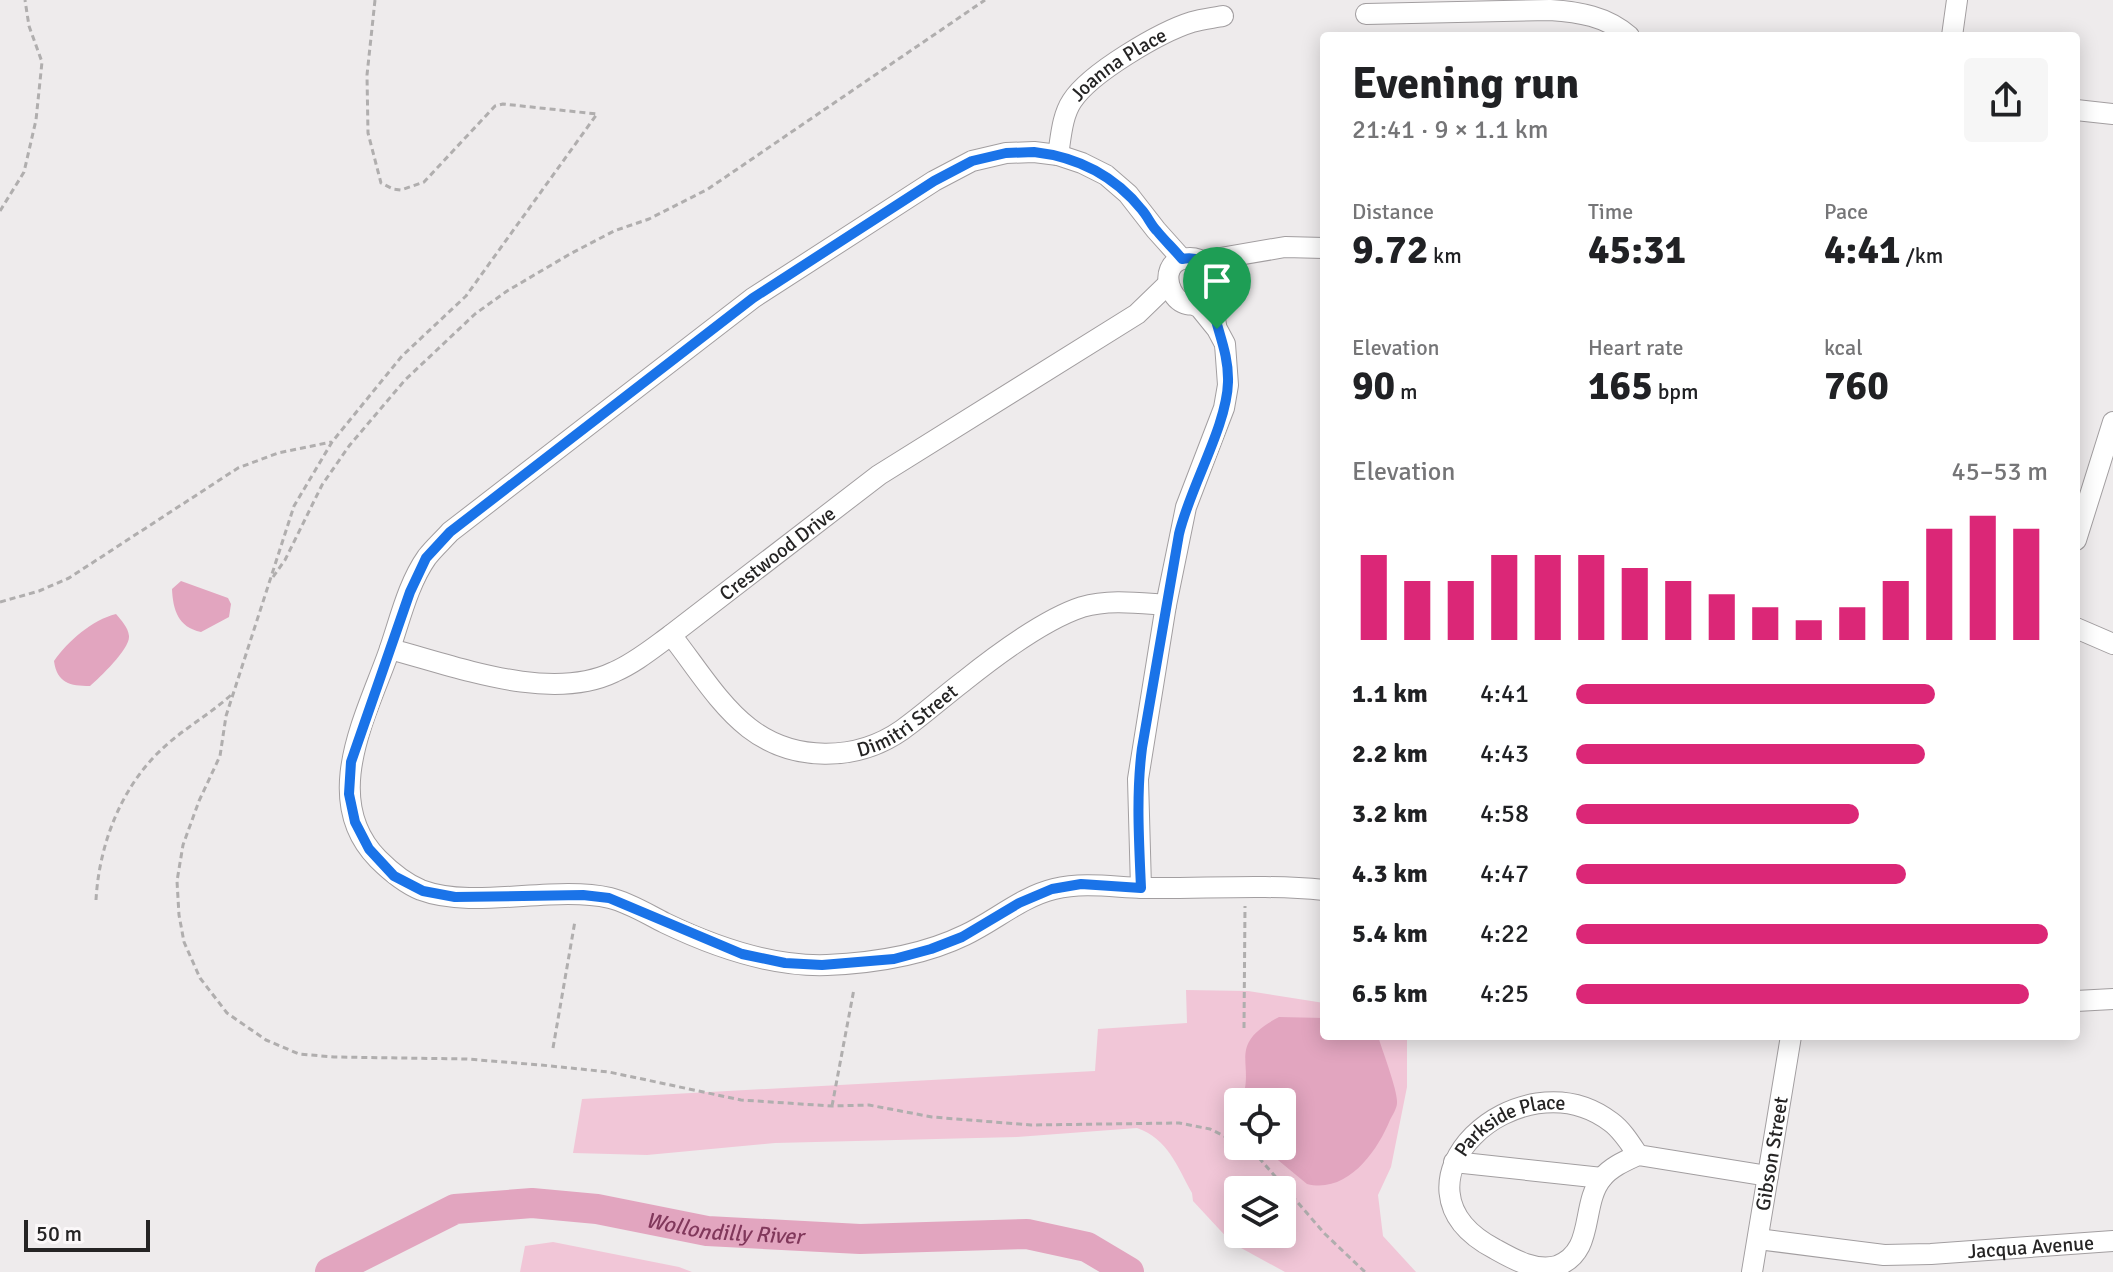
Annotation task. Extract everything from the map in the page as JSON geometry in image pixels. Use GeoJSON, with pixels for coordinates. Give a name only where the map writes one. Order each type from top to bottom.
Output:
{"type":"FeatureCollection","features":[{"type":"Feature","properties":{"kind":"street"},"geometry":{"type":"LineString","coordinates":[[1953,32],[1957,0]]}},
{"type":"Feature","properties":{"kind":"street"},"geometry":{"type":"LineString","coordinates":[[1366,14],[1579,12],[1604,19],[1623,32]]}},
{"type":"Feature","properties":{"kind":"street","name":"Joanna Place"},"geometry":{"type":"LineString","coordinates":[[1058,155],[1063,123],[1071,102],[1088,81],[1161,36],[1191,23],[1223,16]]}},
{"type":"Feature","properties":{"kind":"street"},"geometry":{"type":"LineString","coordinates":[[2080,110],[2113,114]]}},
{"type":"Feature","properties":{"kind":"street"},"geometry":{"type":"LineString","coordinates":[[1141,888],[1138,779],[1166,605],[1186,507],[1224,408],[1228,361],[1225,344],[1200,308],[1190,281],[1128,194],[1106,175],[1058,155],[1006,153],[972,161],[934,181],[753,298],[450,532],[426,558],[410,592],[351,762],[349,794],[355,822],[369,849],[394,876],[423,891],[455,897],[583,895],[609,898],[742,954],[785,963],[822,965],[894,959],[962,937],[1019,903],[1052,889],[1081,884],[1141,888],[1320,890]]}},
{"type":"Feature","properties":{"kind":"street","name":"Crestwood Drive"},"geometry":{"type":"LineString","coordinates":[[390,649],[522,682],[553,685],[612,674],[671,635],[879,475],[1137,314],[1161,293],[1226,268],[1259,251],[1285,247],[1320,248]]}},
{"type":"Feature","properties":{"kind":"street"},"geometry":{"type":"LineString","coordinates":[[2080,527],[2113,422]]}},
{"type":"Feature","properties":{"kind":"street","name":"Dimitri Street"},"geometry":{"type":"LineString","coordinates":[[671,635],[724,703],[748,727],[772,743],[799,752],[827,754],[850,752],[876,744],[900,731],[967,678],[1056,618],[1105,602],[1166,605]]}},
{"type":"Feature","properties":{"kind":"street"},"geometry":{"type":"LineString","coordinates":[[2080,630],[2113,644]]}},
{"type":"Feature","properties":{"kind":"street"},"geometry":{"type":"LineString","coordinates":[[2080,1001],[2113,999]]}},
{"type":"Feature","properties":{"kind":"street","name":"Gibson Street"},"geometry":{"type":"LineString","coordinates":[[1752,1272],[1790,1040]]}},
{"type":"Feature","properties":{"kind":"street","name":"Parkside Place"},"geometry":{"type":"LineString","coordinates":[[1602,1178],[1589,1206],[1584,1238],[1578,1250],[1555,1267],[1542,1268],[1515,1260],[1481,1242],[1468,1231],[1452,1204],[1449,1188],[1454,1162],[1468,1139],[1481,1126],[1520,1106],[1566,1104],[1588,1110],[1611,1121],[1638,1155]]}},
{"type":"Feature","properties":{"kind":"street"},"geometry":{"type":"LineString","coordinates":[[1454,1162],[1602,1178],[1616,1166],[1638,1155],[1768,1176]]}},
{"type":"Feature","properties":{"kind":"street","name":"Jacqua Avenue"},"geometry":{"type":"LineString","coordinates":[[1758,1239],[1884,1255],[2113,1241]]}},
{"type":"Feature","properties":{"kind":"path"},"geometry":{"type":"LineString","coordinates":[[0,211],[24,172],[36,120],[42,62],[29,26],[25,0]]}},
{"type":"Feature","properties":{"kind":"path"},"geometry":{"type":"LineString","coordinates":[[375,0],[367,75],[368,133],[381,183],[401,190],[424,182],[495,106],[503,104],[597,114],[466,296],[402,356],[332,442],[294,506],[226,716],[220,756],[183,845],[177,881],[184,942],[200,978],[227,1013],[266,1040],[299,1054],[467,1059],[541,1065],[609,1072],[741,1100],[832,1106],[869,1105],[932,1117],[1031,1125],[1179,1123],[1210,1129],[1224,1136]]}},
{"type":"Feature","properties":{"kind":"path"},"geometry":{"type":"LineString","coordinates":[[270,581],[285,560],[322,485],[349,446],[405,380],[475,314],[570,254],[708,189],[985,0]]}},
{"type":"Feature","properties":{"kind":"path"},"geometry":{"type":"LineString","coordinates":[[0,602],[39,591],[69,578],[238,468],[278,453],[332,442]]}},
{"type":"Feature","properties":{"kind":"path"},"geometry":{"type":"LineString","coordinates":[[96,900],[98,873],[106,842],[133,783],[164,747],[234,693]]}},
{"type":"Feature","properties":{"kind":"path"},"geometry":{"type":"LineString","coordinates":[[1237,906],[1245,906],[1244,1028]]}},
{"type":"Feature","properties":{"kind":"path"},"geometry":{"type":"LineString","coordinates":[[553,1048],[575,921]]}},
{"type":"Feature","properties":{"kind":"path"},"geometry":{"type":"LineString","coordinates":[[832,1106],[854,989]]}},
{"type":"Feature","properties":{"kind":"path"},"geometry":{"type":"LineString","coordinates":[[1261,1160],[1325,1234],[1365,1272]]}},
{"type":"Feature","properties":{"kind":"shaded area"},"geometry":{"type":"Polygon","coordinates":[[[181,581],[228,598],[231,604],[229,617],[201,632],[187,626],[178,616],[173,597],[172,589],[181,581]]]}},
{"type":"Feature","properties":{"kind":"shaded area"},"geometry":{"type":"Polygon","coordinates":[[[116,614],[129,636],[125,648],[114,662],[90,686],[71,684],[61,679],[54,661],[60,653],[90,626],[116,614]]]}},
{"type":"Feature","properties":{"kind":"shaded area"},"geometry":{"type":"Polygon","coordinates":[[[1186,990],[1248,991],[1320,1002],[1320,1040],[1407,1040],[1407,1087],[1391,1167],[1378,1195],[1383,1236],[1416,1272],[1285,1272],[1241,1248],[1296,1248],[1296,1176],[1224,1176],[1224,1234],[1193,1201],[1192,1193],[1164,1146],[1137,1128],[1017,1137],[775,1143],[647,1155],[573,1153],[582,1099],[1095,1071],[1098,1029],[1187,1023],[1186,990]]]}},
{"type":"Feature","properties":{"kind":"shaded area"},"geometry":{"type":"Polygon","coordinates":[[[1279,1017],[1320,1018],[1320,1040],[1379,1040],[1397,1103],[1369,1157],[1347,1177],[1335,1183],[1307,1184],[1278,1160],[1296,1160],[1296,1088],[1245,1088],[1245,1056],[1252,1037],[1279,1017]]]}},
{"type":"Feature","properties":{"kind":"shaded area"},"geometry":{"type":"Polygon","coordinates":[[[553,1242],[692,1272],[520,1272],[525,1246],[553,1242]]]}},
{"type":"Feature","properties":{"kind":"waterway","name":"Wollondilly River"},"geometry":{"type":"LineString","coordinates":[[330,1272],[455,1209],[532,1203],[597,1209],[707,1231],[860,1239],[1027,1234],[1087,1247],[1129,1272]]}},
{"type":"Feature","properties":{"kind":"route"},"geometry":{"type":"LineString","coordinates":[[1034,152],[1058,155],[1106,175],[1128,194],[1182,259],[1196,259],[1208,266],[1214,280],[1210,293],[1217,329],[1225,344],[1228,385],[1224,408],[1186,507],[1166,605],[1138,779],[1141,888],[1081,884],[1052,889],[1019,903],[962,937],[931,949],[894,959],[822,965],[785,963],[742,954],[609,898],[583,895],[455,897],[423,891],[394,876],[369,849],[355,822],[349,794],[351,762],[410,592],[426,558],[450,532],[753,298],[934,181],[972,161],[1006,153],[1034,152]]}}]}
